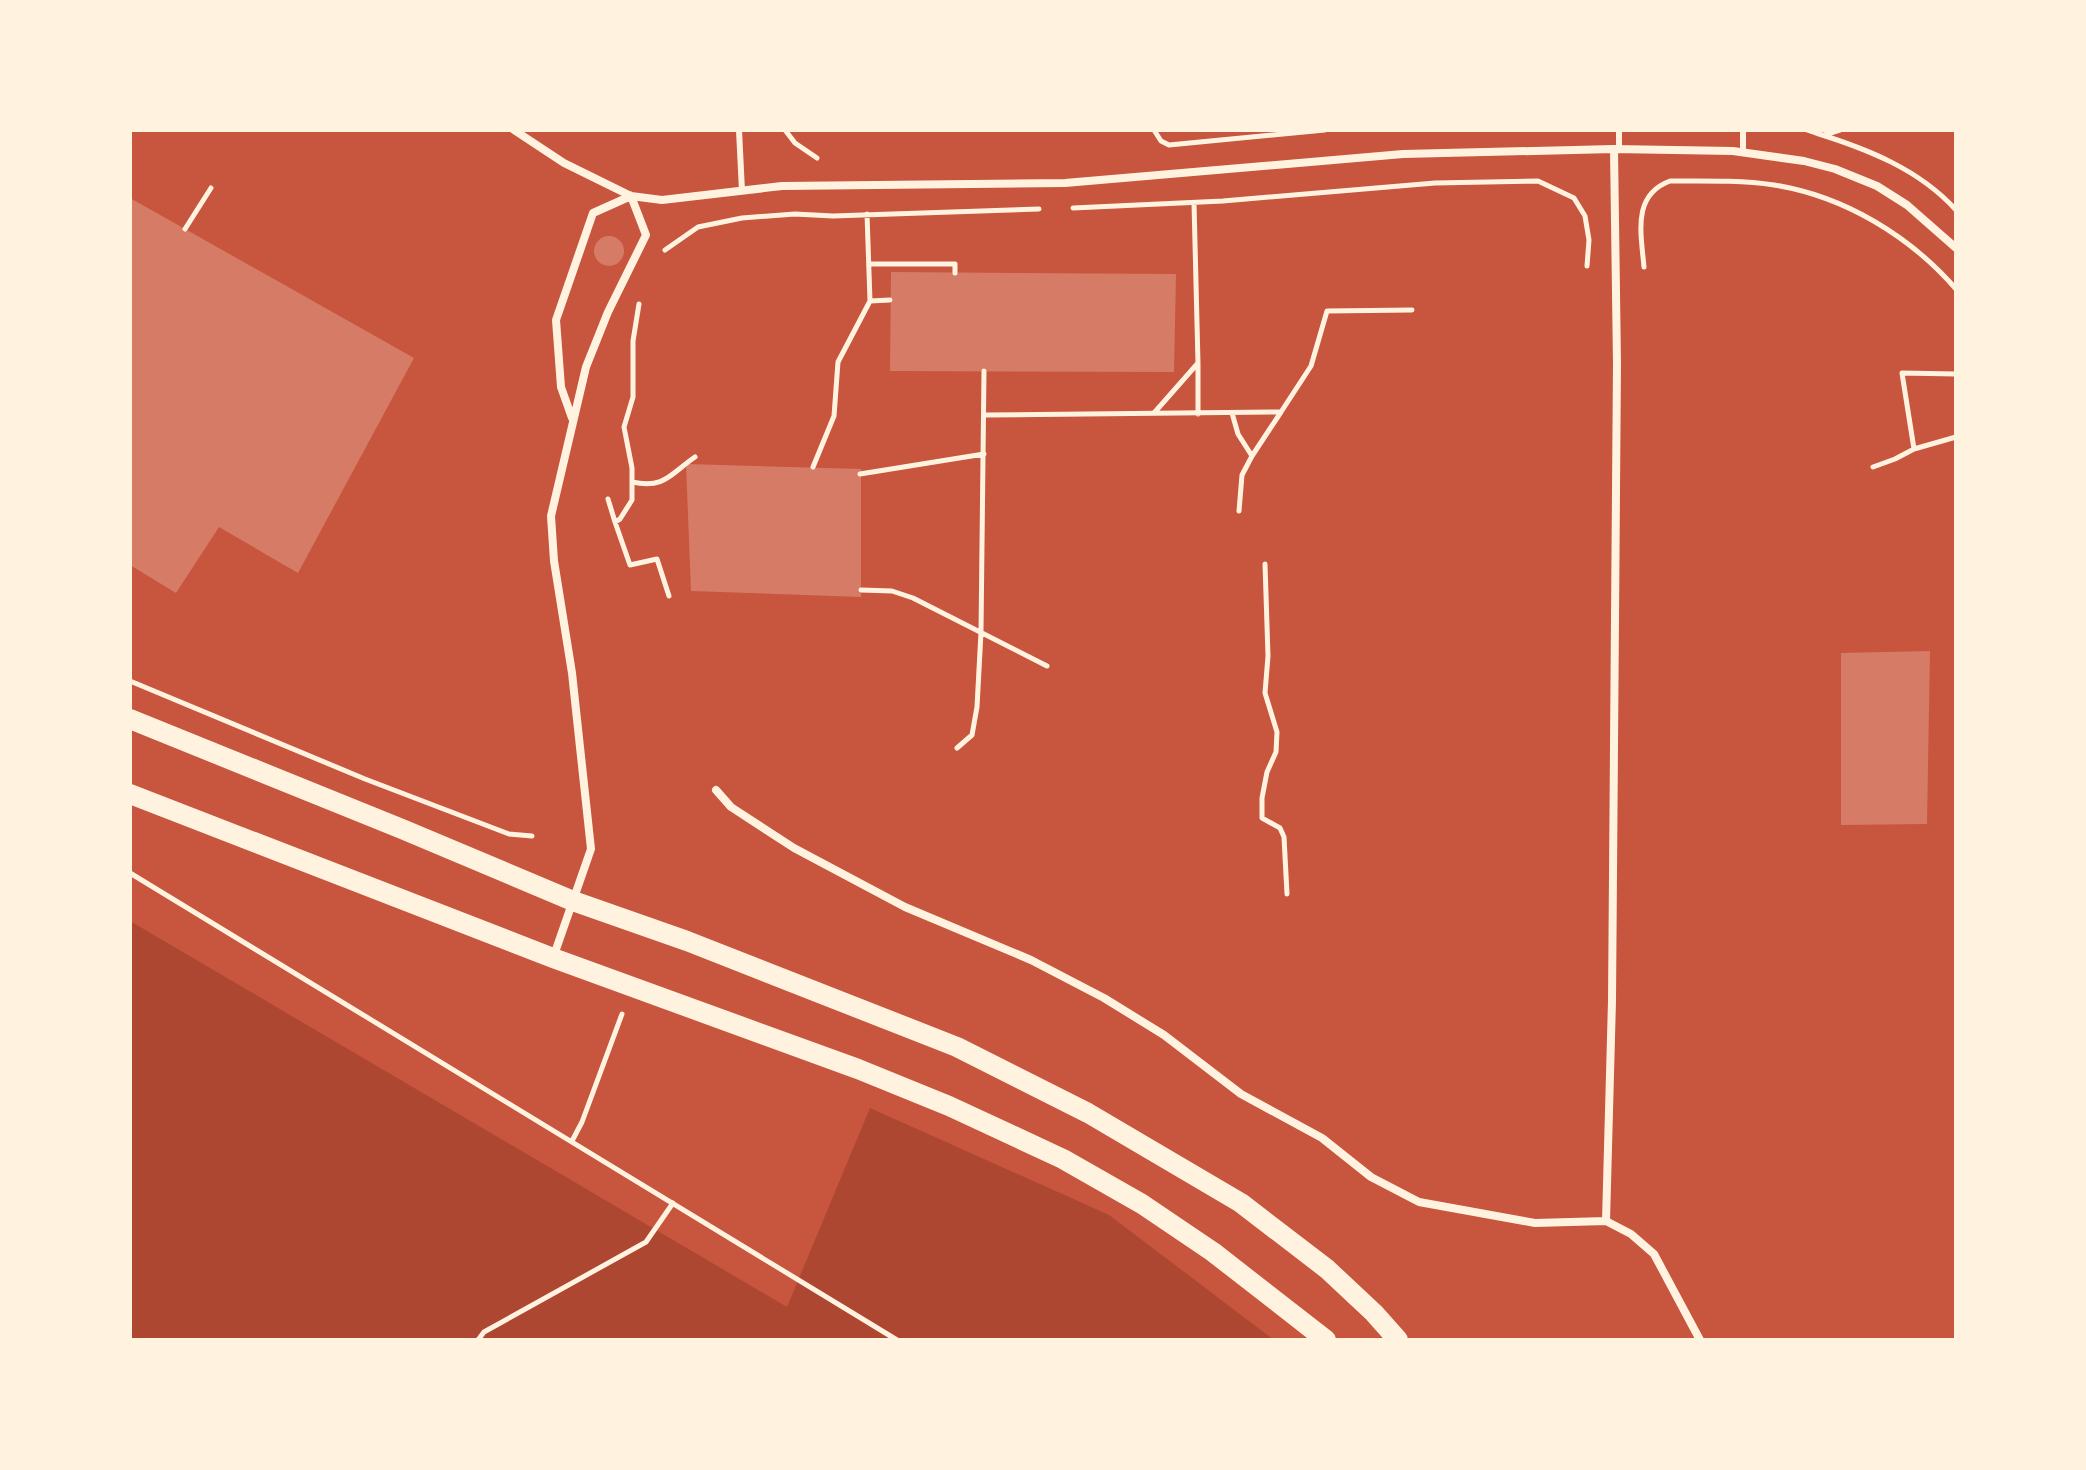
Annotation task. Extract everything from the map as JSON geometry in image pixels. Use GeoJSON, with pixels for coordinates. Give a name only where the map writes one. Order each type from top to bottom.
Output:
{"type":"FeatureCollection","features":[{"type":"Feature","properties":{"kind":"main road"},"geometry":{"type":"LineString","coordinates":[[130,719],[573,901],[687,941],[957,1047],[1088,1113],[1241,1203],[1327,1269],[1398,1340]]}},
{"type":"Feature","properties":{"kind":"main road"},"geometry":{"type":"LineString","coordinates":[[130,794],[553,958],[858,1069],[949,1106],[1063,1159],[1142,1204],[1213,1252],[1326,1340]]}},
{"type":"Feature","properties":{"kind":"street"},"geometry":{"type":"LineString","coordinates":[[514,130],[564,163],[631,196],[662,200],[782,186],[1065,183],[1403,154],[1617,149],[1743,152],[1824,166],[1877,186],[1907,205],[1956,248]]}},
{"type":"Feature","properties":{"kind":"street"},"geometry":{"type":"LineString","coordinates":[[1606,1221],[1612,1001],[1617,149]]}},
{"type":"Feature","properties":{"kind":"street"},"geometry":{"type":"LineString","coordinates":[[572,418],[561,387],[556,320],[593,213],[631,196]]}},
{"type":"Feature","properties":{"kind":"street"},"geometry":{"type":"LineString","coordinates":[[553,958],[591,849],[551,516],[572,418],[591,353],[646,235],[631,196]]}},
{"type":"Feature","properties":{"kind":"street"},"geometry":{"type":"LineString","coordinates":[[716,790],[731,807],[821,863],[905,907],[1031,960],[1104,998],[1164,1035],[1241,1094],[1322,1138],[1371,1177],[1419,1202],[1535,1223],[1606,1221],[1631,1234],[1654,1254],[1700,1340]]}},
{"type":"Feature","properties":{"kind":"lane"},"geometry":{"type":"LineString","coordinates":[[739,130],[742,191]]}},
{"type":"Feature","properties":{"kind":"lane"},"geometry":{"type":"LineString","coordinates":[[1617,149],[1619,130]]}},
{"type":"Feature","properties":{"kind":"lane"},"geometry":{"type":"LineString","coordinates":[[1743,130],[1743,152]]}},
{"type":"Feature","properties":{"kind":"path"},"geometry":{"type":"LineString","coordinates":[[785,130],[795,143],[817,158]]}},
{"type":"Feature","properties":{"kind":"path"},"geometry":{"type":"LineString","coordinates":[[1154,130],[1161,141],[1169,145],[1325,130]]}},
{"type":"Feature","properties":{"kind":"path"},"geometry":{"type":"LineString","coordinates":[[1807,130],[1816,133],[1815,130]]}},
{"type":"Feature","properties":{"kind":"path"},"geometry":{"type":"LineString","coordinates":[[1823,136],[1840,130]]}},
{"type":"Feature","properties":{"kind":"path"},"geometry":{"type":"LineString","coordinates":[[1059,209],[1194,203],[1435,183],[1538,181],[1574,198],[1585,216],[1589,240],[1587,266]]}},
{"type":"Feature","properties":{"kind":"path"},"geometry":{"type":"LineString","coordinates":[[1644,267],[1644,202],[1657,185],[1670,181],[1771,185],[1823,198],[1869,219],[1901,238],[1956,289]]}},
{"type":"Feature","properties":{"kind":"path"},"geometry":{"type":"LineString","coordinates":[[185,229],[211,188]]}},
{"type":"Feature","properties":{"kind":"path"},"geometry":{"type":"LineString","coordinates":[[1194,203],[1198,414]]}},
{"type":"Feature","properties":{"kind":"path"},"geometry":{"type":"LineString","coordinates":[[662,253],[698,227],[742,218],[795,214],[1043,209]]}},
{"type":"Feature","properties":{"kind":"path"},"geometry":{"type":"LineString","coordinates":[[813,467],[834,416],[838,362],[870,301],[867,214]]}},
{"type":"Feature","properties":{"kind":"path"},"geometry":{"type":"LineString","coordinates":[[869,264],[955,264],[955,273]]}},
{"type":"Feature","properties":{"kind":"path"},"geometry":{"type":"LineString","coordinates":[[615,522],[632,500],[632,468],[624,427],[633,397],[633,341],[640,299]]}},
{"type":"Feature","properties":{"kind":"path"},"geometry":{"type":"LineString","coordinates":[[870,301],[890,300]]}},
{"type":"Feature","properties":{"kind":"path"},"geometry":{"type":"LineString","coordinates":[[1239,511],[1242,475],[1311,366],[1327,311],[1412,310]]}},
{"type":"Feature","properties":{"kind":"path"},"geometry":{"type":"LineString","coordinates":[[1154,414],[1198,363]]}},
{"type":"Feature","properties":{"kind":"path"},"geometry":{"type":"LineString","coordinates":[[957,748],[972,735],[977,707],[981,632],[984,371]]}},
{"type":"Feature","properties":{"kind":"path"},"geometry":{"type":"LineString","coordinates":[[1914,449],[1902,373],[1956,374]]}},
{"type":"Feature","properties":{"kind":"path"},"geometry":{"type":"LineString","coordinates":[[985,415],[1281,412]]}},
{"type":"Feature","properties":{"kind":"path"},"geometry":{"type":"LineString","coordinates":[[1232,413],[1238,434],[1252,456]]}},
{"type":"Feature","properties":{"kind":"path"},"geometry":{"type":"LineString","coordinates":[[1873,467],[1914,449],[1956,437]]}},
{"type":"Feature","properties":{"kind":"path"},"geometry":{"type":"LineString","coordinates":[[860,474],[984,454]]}},
{"type":"Feature","properties":{"kind":"path"},"geometry":{"type":"LineString","coordinates":[[632,482],[649,485],[663,482],[695,457]]}},
{"type":"Feature","properties":{"kind":"path"},"geometry":{"type":"LineString","coordinates":[[608,499],[630,565],[657,559],[669,596]]}},
{"type":"Feature","properties":{"kind":"path"},"geometry":{"type":"LineString","coordinates":[[1265,564],[1268,656],[1265,693],[1277,732],[1276,752],[1267,772],[1262,798],[1262,818],[1280,828],[1284,837],[1287,894]]}},
{"type":"Feature","properties":{"kind":"path"},"geometry":{"type":"LineString","coordinates":[[861,590],[892,591],[913,598],[1047,666]]}},
{"type":"Feature","properties":{"kind":"path"},"geometry":{"type":"LineString","coordinates":[[130,681],[365,779],[509,834],[532,836]]}},
{"type":"Feature","properties":{"kind":"path"},"geometry":{"type":"LineString","coordinates":[[130,873],[897,1340]]}},
{"type":"Feature","properties":{"kind":"path"},"geometry":{"type":"LineString","coordinates":[[572,1141],[623,1013]]}},
{"type":"Feature","properties":{"kind":"path"},"geometry":{"type":"LineString","coordinates":[[478,1340],[484,1332],[646,1242],[674,1203]]}},
{"type":"Feature","properties":{"kind":"shaded area"},"geometry":{"type":"Polygon","coordinates":[[[130,921],[787,1307],[870,1108],[1109,1215],[1274,1340],[130,1340],[130,921]]]}},
{"type":"Feature","properties":{"kind":"building"},"geometry":{"type":"Polygon","coordinates":[[[130,198],[414,358],[298,573],[219,527],[176,593],[130,565],[130,198]]]}},
{"type":"Feature","properties":{"kind":"building"},"geometry":{"type":"Polygon","coordinates":[[[609,236],[615,237],[623,245],[623,257],[615,265],[609,266],[603,265],[595,257],[594,251],[595,245],[603,237],[609,236]]]}},
{"type":"Feature","properties":{"kind":"building"},"geometry":{"type":"Polygon","coordinates":[[[891,272],[1176,274],[1174,372],[890,371],[891,272]]]}},
{"type":"Feature","properties":{"kind":"building"},"geometry":{"type":"Polygon","coordinates":[[[686,464],[861,469],[861,597],[691,591],[686,464]]]}},
{"type":"Feature","properties":{"kind":"building"},"geometry":{"type":"Polygon","coordinates":[[[1930,651],[1927,824],[1841,825],[1841,653],[1930,651]]]}}]}
